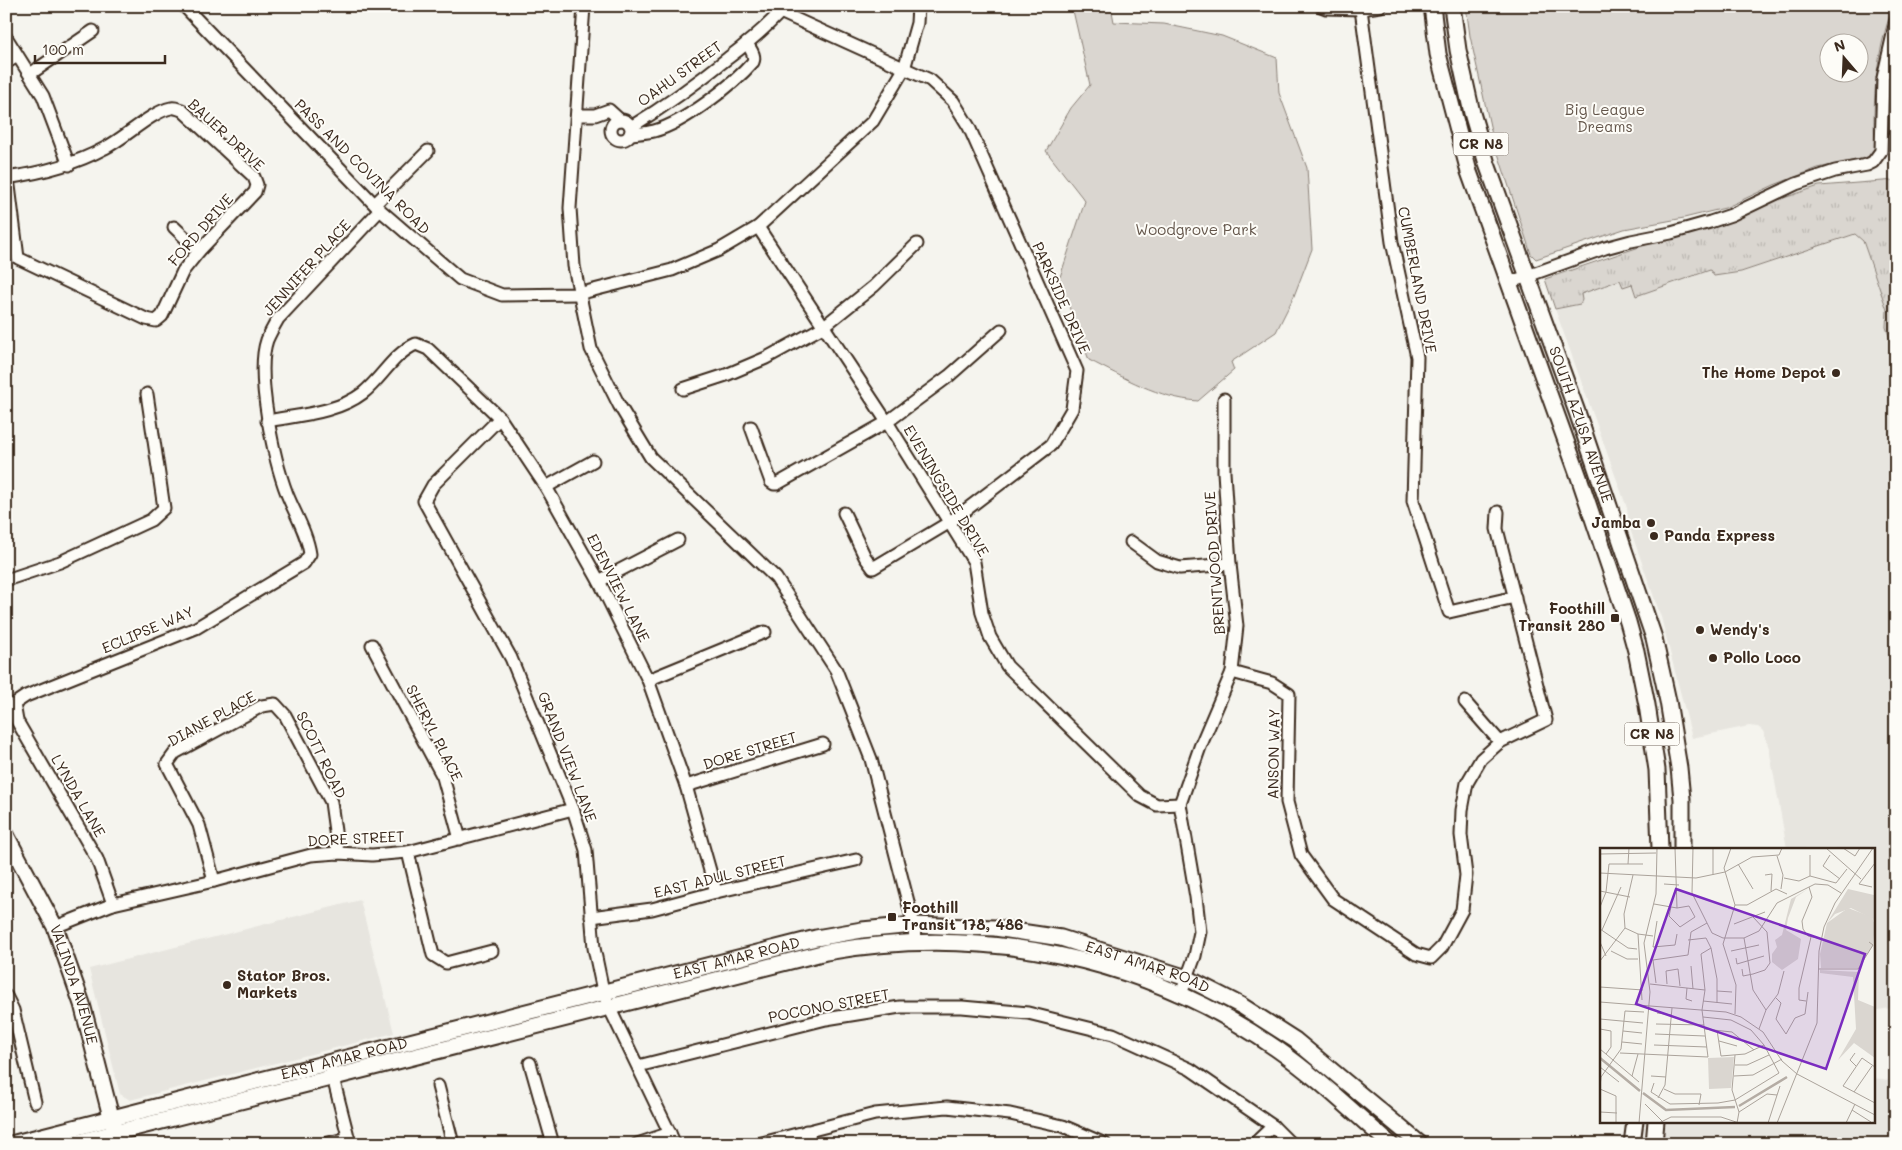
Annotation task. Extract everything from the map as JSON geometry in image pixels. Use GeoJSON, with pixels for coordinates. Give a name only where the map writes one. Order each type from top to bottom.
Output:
{"type":"FeatureCollection","features":[{"type":"Feature","properties":{"kind":"main road","name":"SOUTH AZUSA AVENUE"},"geometry":{"type":"LineString","coordinates":[[1432,6],[1438,54],[1468,172],[1579,477],[1636,651],[1657,770],[1660,848]]}},
{"type":"Feature","properties":{"kind":"main road","name":"SOUTH AZUSA AVENUE"},"geometry":{"type":"LineString","coordinates":[[1452,6],[1458,50],[1472,113],[1487,164],[1526,276],[1577,412],[1654,638],[1668,701],[1679,768],[1682,799],[1682,848]]}},
{"type":"Feature","properties":{"kind":"main road","name":"VALINDA AVENUE"},"geometry":{"type":"LineString","coordinates":[[6,835],[55,927],[82,1004],[115,1131]]}},
{"type":"Feature","properties":{"kind":"main road","name":"EAST AMAR ROAD"},"geometry":{"type":"LineString","coordinates":[[71,1144],[328,1061],[816,938],[914,924],[994,928],[1061,938],[1187,978],[1242,1006],[1295,1040],[1420,1144]]}},
{"type":"Feature","properties":{"kind":"main road","name":"EAST AMAR ROAD"},"geometry":{"type":"LineString","coordinates":[[11,1144],[115,1131],[333,1078],[826,952],[914,942],[991,944],[1058,954],[1100,964],[1181,994],[1220,1014],[1277,1049],[1322,1084],[1390,1144]]}},
{"type":"Feature","properties":{"kind":"main road"},"geometry":{"type":"LineString","coordinates":[[1632,1144],[1634,1122]]}},
{"type":"Feature","properties":{"kind":"main road"},"geometry":{"type":"LineString","coordinates":[[1654,1144],[1656,1122]]}},
{"type":"Feature","properties":{"kind":"street","name":"PASS AND COVINA ROAD"},"geometry":{"type":"LineString","coordinates":[[184,6],[216,42],[378,207],[460,280],[502,295],[578,294],[672,270],[719,250],[758,227],[873,121],[904,69],[917,24],[918,6]]}},
{"type":"Feature","properties":{"kind":"street"},"geometry":{"type":"LineString","coordinates":[[584,6],[570,208],[578,294],[591,349],[619,405],[651,458],[776,578],[836,670],[871,759],[914,924],[914,942]]}},
{"type":"Feature","properties":{"kind":"street"},"geometry":{"type":"LineString","coordinates":[[1322,6],[1326,8],[1361,9],[1380,6]]}},
{"type":"Feature","properties":{"kind":"street","name":"PARKSIDE DRIVE"},"geometry":{"type":"LineString","coordinates":[[782,9],[930,80],[953,101],[969,127],[1077,371],[1072,408],[1051,444],[950,522],[873,568],[865,557],[844,513]]}},
{"type":"Feature","properties":{"kind":"street","name":"OAHU STREET"},"geometry":{"type":"LineString","coordinates":[[631,130],[746,44],[782,9]]}},
{"type":"Feature","properties":{"kind":"street","name":"CUMBERLAND DRIVE"},"geometry":{"type":"LineString","coordinates":[[1361,9],[1392,242],[1418,357],[1412,500],[1449,612],[1514,597]]}},
{"type":"Feature","properties":{"kind":"street"},"geometry":{"type":"LineString","coordinates":[[1508,283],[1605,248],[1710,222],[1731,215],[1796,184],[1835,171],[1867,165],[1873,162],[1881,150],[1882,88],[1896,21]]}},
{"type":"Feature","properties":{"kind":"street"},"geometry":{"type":"LineString","coordinates":[[30,74],[94,31]]}},
{"type":"Feature","properties":{"kind":"street"},"geometry":{"type":"LineString","coordinates":[[6,37],[42,96],[69,165],[39,173],[7,178]]}},
{"type":"Feature","properties":{"kind":"street","name":"OAHU STREET"},"geometry":{"type":"LineString","coordinates":[[631,130],[654,131],[688,115],[710,100],[753,62],[753,52],[746,44]]}},
{"type":"Feature","properties":{"kind":"street"},"geometry":{"type":"LineString","coordinates":[[6,63],[17,56]]}},
{"type":"Feature","properties":{"kind":"street","name":"BAUER DRIVE"},"geometry":{"type":"LineString","coordinates":[[69,165],[106,148],[161,111],[173,107],[182,110],[254,178],[257,185]]}},
{"type":"Feature","properties":{"kind":"street"},"geometry":{"type":"LineString","coordinates":[[576,115],[595,115],[609,110],[620,120],[627,121],[631,130],[622,140],[614,137],[611,131],[612,125],[620,120]]}},
{"type":"Feature","properties":{"kind":"street","name":"JENNIFER PLACE"},"geometry":{"type":"LineString","coordinates":[[310,554],[309,544],[287,492],[267,420],[264,362],[267,341],[278,320],[428,151]]}},
{"type":"Feature","properties":{"kind":"street","name":"FORD DRIVE"},"geometry":{"type":"LineString","coordinates":[[7,178],[18,258],[146,320],[156,321],[162,316],[183,271],[199,251],[255,192],[257,185]]}},
{"type":"Feature","properties":{"kind":"street"},"geometry":{"type":"LineString","coordinates":[[174,227],[199,251]]}},
{"type":"Feature","properties":{"kind":"street","name":"EVENINGSIDE DRIVE"},"geometry":{"type":"LineString","coordinates":[[758,227],[887,422],[974,562],[982,614],[990,637],[1007,666],[1140,796],[1156,805],[1180,804]]}},
{"type":"Feature","properties":{"kind":"street"},"geometry":{"type":"LineString","coordinates":[[683,390],[766,358],[823,327],[874,286],[917,244]]}},
{"type":"Feature","properties":{"kind":"street"},"geometry":{"type":"LineString","coordinates":[[751,427],[774,484],[838,451],[887,422],[948,376],[1001,330]]}},
{"type":"Feature","properties":{"kind":"street","name":"EDENVIEW LANE"},"geometry":{"type":"LineString","coordinates":[[267,420],[338,407],[363,393],[404,349],[416,344],[428,349],[500,418],[546,488],[599,581],[648,680],[686,786],[716,892]]}},
{"type":"Feature","properties":{"kind":"street"},"geometry":{"type":"LineString","coordinates":[[6,580],[60,562],[151,520],[164,508],[148,394]]}},
{"type":"Feature","properties":{"kind":"street","name":"BRENTWOOD DRIVE"},"geometry":{"type":"LineString","coordinates":[[1180,804],[1200,747],[1232,672],[1237,626],[1230,564],[1224,472],[1224,399]]}},
{"type":"Feature","properties":{"kind":"street","name":"GRAND VIEW LANE"},"geometry":{"type":"LineString","coordinates":[[500,418],[433,485],[424,502],[511,658],[573,809],[586,850],[594,948],[602,991],[675,1144]]}},
{"type":"Feature","properties":{"kind":"street"},"geometry":{"type":"LineString","coordinates":[[546,488],[593,461]]}},
{"type":"Feature","properties":{"kind":"street"},"geometry":{"type":"LineString","coordinates":[[1465,702],[1500,742],[1546,720],[1497,529],[1498,512]]}},
{"type":"Feature","properties":{"kind":"street"},"geometry":{"type":"LineString","coordinates":[[599,581],[678,540]]}},
{"type":"Feature","properties":{"kind":"street"},"geometry":{"type":"LineString","coordinates":[[1130,542],[1157,561],[1180,568],[1230,564]]}},
{"type":"Feature","properties":{"kind":"street","name":"ECLIPSE WAY"},"geometry":{"type":"LineString","coordinates":[[14,704],[26,696],[196,628],[304,563],[310,554]]}},
{"type":"Feature","properties":{"kind":"street"},"geometry":{"type":"LineString","coordinates":[[648,680],[766,632]]}},
{"type":"Feature","properties":{"kind":"street","name":"SHERYL PLACE"},"geometry":{"type":"LineString","coordinates":[[372,645],[443,777],[460,838]]}},
{"type":"Feature","properties":{"kind":"street","name":"ANSON WAY"},"geometry":{"type":"LineString","coordinates":[[1232,672],[1272,683],[1290,694],[1287,802],[1301,855],[1333,899],[1416,954],[1431,958],[1442,947],[1462,910],[1466,875],[1461,835],[1468,783],[1481,759],[1500,742]]}},
{"type":"Feature","properties":{"kind":"street","name":"LYNDA LANE"},"geometry":{"type":"LineString","coordinates":[[14,704],[17,721],[97,858],[113,904]]}},
{"type":"Feature","properties":{"kind":"street","name":"DIANE PLACE"},"geometry":{"type":"LineString","coordinates":[[214,881],[199,825],[172,777],[167,764],[175,753],[262,706],[275,704]]}},
{"type":"Feature","properties":{"kind":"street","name":"SCOTT ROAD"},"geometry":{"type":"LineString","coordinates":[[275,704],[285,715],[331,802],[338,853]]}},
{"type":"Feature","properties":{"kind":"street","name":"DORE STREET"},"geometry":{"type":"LineString","coordinates":[[686,786],[822,744]]}},
{"type":"Feature","properties":{"kind":"street"},"geometry":{"type":"LineString","coordinates":[[1180,804],[1200,932],[1195,956],[1181,994]]}},
{"type":"Feature","properties":{"kind":"street","name":"DORE STREET"},"geometry":{"type":"LineString","coordinates":[[55,927],[113,904],[214,881],[311,855],[338,853],[372,856],[408,852],[573,809]]}},
{"type":"Feature","properties":{"kind":"street"},"geometry":{"type":"LineString","coordinates":[[408,852],[433,955],[446,963],[492,951]]}},
{"type":"Feature","properties":{"kind":"street","name":"EAST ADUL STREET"},"geometry":{"type":"LineString","coordinates":[[591,917],[652,909],[716,892],[856,860]]}},
{"type":"Feature","properties":{"kind":"street"},"geometry":{"type":"LineString","coordinates":[[6,996],[35,1102]]}},
{"type":"Feature","properties":{"kind":"street","name":"POCONO STREET"},"geometry":{"type":"LineString","coordinates":[[638,1066],[826,1019],[900,1007],[962,1007],[1028,1013],[1113,1034],[1190,1069],[1272,1126],[1290,1144]]}},
{"type":"Feature","properties":{"kind":"street"},"geometry":{"type":"LineString","coordinates":[[325,1144],[349,1141],[328,1061]]}},
{"type":"Feature","properties":{"kind":"street"},"geometry":{"type":"LineString","coordinates":[[530,1063],[553,1144]]}},
{"type":"Feature","properties":{"kind":"street"},"geometry":{"type":"LineString","coordinates":[[438,1086],[453,1144]]}},
{"type":"Feature","properties":{"kind":"street"},"geometry":{"type":"LineString","coordinates":[[758,1144],[875,1114],[947,1107],[1010,1114],[1063,1126],[1105,1144]]}},
{"type":"Feature","properties":{"kind":"street"},"geometry":{"type":"LineString","coordinates":[[1254,1144],[1272,1126]]}},
{"type":"Feature","properties":{"kind":"street"},"geometry":{"type":"LineString","coordinates":[[806,1131],[812,1144]]}},
{"type":"Feature","properties":{"kind":"street"},"geometry":{"type":"LineString","coordinates":[[637,1144],[670,1133]]}},
{"type":"Feature","properties":{"kind":"shaded area"},"geometry":{"type":"Polygon","coordinates":[[[1855,234],[1860,236],[1863,241],[1887,310],[1886,327],[1896,357],[1896,1007],[1874,1011],[1874,848],[1787,848],[1769,748],[1763,731],[1758,727],[1749,726],[1692,738],[1661,617],[1629,526],[1627,508],[1555,309],[1580,304],[1580,294],[1621,280],[1632,284],[1636,296],[1710,270],[1741,272],[1855,234]]]}},
{"type":"Feature","properties":{"kind":"shaded area"},"geometry":{"type":"Polygon","coordinates":[[[360,900],[394,1033],[130,1100],[120,1094],[89,969],[360,900]]]}},
{"type":"Feature","properties":{"kind":"shaded area"},"geometry":{"type":"Polygon","coordinates":[[[1874,1078],[1896,1081],[1896,1144],[1654,1144],[1656,1122],[1874,1122],[1874,1078]]]}},
{"type":"Feature","properties":{"kind":"green space","name":"Woodgrove Park"},"geometry":{"type":"Polygon","coordinates":[[[1072,6],[1111,6],[1114,22],[1164,24],[1222,36],[1277,58],[1279,93],[1307,168],[1312,249],[1294,296],[1276,332],[1231,362],[1234,370],[1198,401],[1169,396],[1155,391],[1089,360],[1059,280],[1085,201],[1046,151],[1071,108],[1090,85],[1072,6]]]}},
{"type":"Feature","properties":{"kind":"green space","name":"Big League Dreams"},"geometry":{"type":"Polygon","coordinates":[[[1466,6],[1893,6],[1887,24],[1876,76],[1875,148],[1871,155],[1818,168],[1774,185],[1725,208],[1624,229],[1536,259],[1531,254],[1492,135],[1470,36],[1466,6]]]}},
{"type":"Feature","properties":{"kind":"green space"},"geometry":{"type":"Polygon","coordinates":[[[1896,180],[1896,357],[1886,327],[1887,310],[1863,241],[1855,234],[1741,272],[1714,276],[1710,270],[1636,296],[1632,284],[1623,287],[1620,280],[1581,294],[1582,300],[1580,304],[1555,309],[1545,279],[1819,186],[1896,180]]]}},
{"type":"Feature","properties":{"kind":"place","name":"The Home Depot"},"geometry":{"type":"Point","coordinates":[1836,373]}},
{"type":"Feature","properties":{"kind":"place","name":"Jamba"},"geometry":{"type":"Point","coordinates":[1651,523]}},
{"type":"Feature","properties":{"kind":"place","name":"Panda Express"},"geometry":{"type":"Point","coordinates":[1654,536]}},
{"type":"Feature","properties":{"kind":"place","name":"Foothill Transit 280"},"geometry":{"type":"Point","coordinates":[1615,618]}},
{"type":"Feature","properties":{"kind":"place","name":"Wendy's"},"geometry":{"type":"Point","coordinates":[1700,630]}},
{"type":"Feature","properties":{"kind":"place","name":"Pollo Loco"},"geometry":{"type":"Point","coordinates":[1713,658]}},
{"type":"Feature","properties":{"kind":"place","name":"Foothill Transit 178, 486"},"geometry":{"type":"Point","coordinates":[892,917]}},
{"type":"Feature","properties":{"kind":"place","name":"Stator Bros. Markets"},"geometry":{"type":"Point","coordinates":[227,985]}}]}
